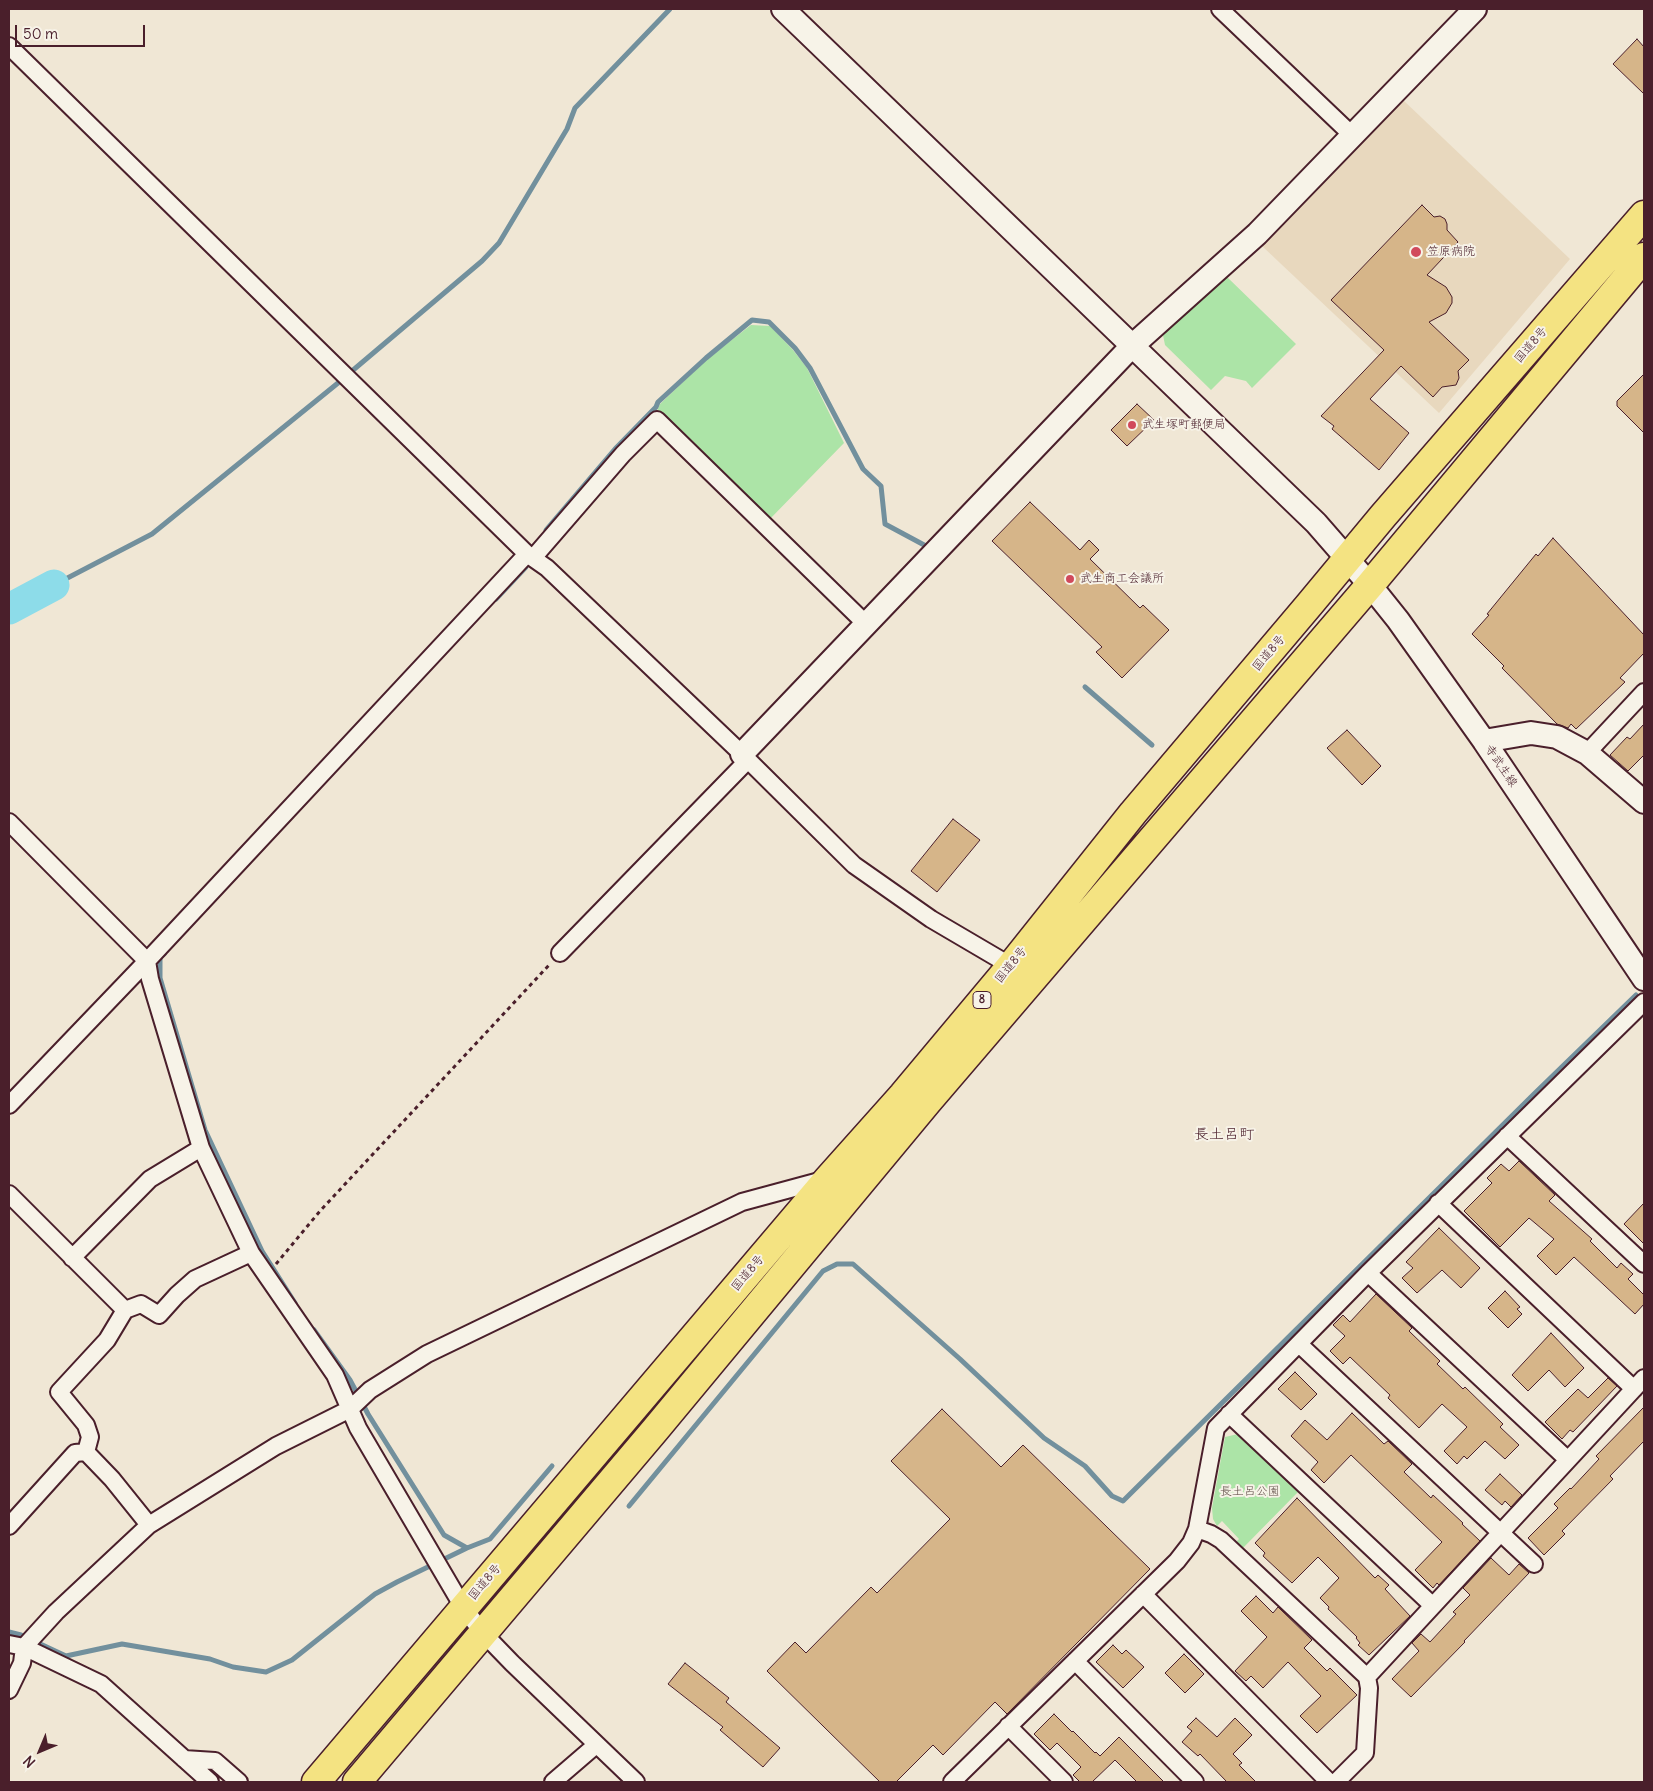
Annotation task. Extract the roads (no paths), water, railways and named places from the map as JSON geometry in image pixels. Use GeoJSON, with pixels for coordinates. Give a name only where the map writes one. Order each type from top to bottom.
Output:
{"type":"FeatureCollection","features":[{"type":"Feature","properties":{"kind":"highway","name":"国道8号"},"geometry":{"type":"LineString","coordinates":[[316,1782],[1011,966],[1133,813],[1402,493],[1644,215]]}},
{"type":"Feature","properties":{"kind":"highway","name":"国道8号"},"geometry":{"type":"LineString","coordinates":[[357,1782],[655,1430],[928,1101],[1370,585],[1644,257]]}},
{"type":"Feature","properties":{"kind":"street","name":"寺武生線"},"geometry":{"type":"LineString","coordinates":[[784,9],[1316,523],[1348,559],[1398,620],[1484,741],[1644,979]]}},
{"type":"Feature","properties":{"kind":"street"},"geometry":{"type":"LineString","coordinates":[[1220,9],[1353,136]]}},
{"type":"Feature","properties":{"kind":"street"},"geometry":{"type":"LineString","coordinates":[[560,952],[745,757],[866,624],[1132,346],[1257,234],[1474,9]]}},
{"type":"Feature","properties":{"kind":"street"},"geometry":{"type":"LineString","coordinates":[[9,46],[530,556],[547,568],[745,757],[854,866],[931,919],[1011,966]]}},
{"type":"Feature","properties":{"kind":"street"},"geometry":{"type":"LineString","coordinates":[[9,1105],[657,420],[866,624]]}},
{"type":"Feature","properties":{"kind":"street"},"geometry":{"type":"LineString","coordinates":[[1587,753],[1644,692]]}},
{"type":"Feature","properties":{"kind":"street"},"geometry":{"type":"LineString","coordinates":[[1484,741],[1531,733],[1557,737],[1587,753],[1644,802]]}},
{"type":"Feature","properties":{"kind":"street"},"geometry":{"type":"LineString","coordinates":[[9,822],[147,961],[150,979],[201,1148],[251,1253],[335,1376],[358,1428],[463,1608],[483,1633],[636,1782]]}},
{"type":"Feature","properties":{"kind":"street"},"geometry":{"type":"LineString","coordinates":[[952,1782],[1177,1561],[1192,1543],[1197,1529],[1216,1428],[1368,1273],[1644,1002]]}},
{"type":"Feature","properties":{"kind":"street"},"geometry":{"type":"LineString","coordinates":[[1507,1136],[1644,1264]]}},
{"type":"Feature","properties":{"kind":"street"},"geometry":{"type":"LineString","coordinates":[[72,1258],[150,1179],[201,1148]]}},
{"type":"Feature","properties":{"kind":"street"},"geometry":{"type":"LineString","coordinates":[[17,1645],[56,1612],[149,1524],[276,1446],[350,1409],[370,1390],[426,1354],[742,1202],[828,1179]]}},
{"type":"Feature","properties":{"kind":"street"},"geometry":{"type":"LineString","coordinates":[[9,1194],[125,1310]]}},
{"type":"Feature","properties":{"kind":"street"},"geometry":{"type":"LineString","coordinates":[[1367,1676],[1639,1384],[1438,1204]]}},
{"type":"Feature","properties":{"kind":"street"},"geometry":{"type":"LineString","coordinates":[[86,1452],[90,1438],[86,1425],[59,1392],[107,1340],[125,1310],[142,1304],[160,1315],[177,1295],[195,1279],[251,1253]]}},
{"type":"Feature","properties":{"kind":"street"},"geometry":{"type":"LineString","coordinates":[[1368,1273],[1568,1460]]}},
{"type":"Feature","properties":{"kind":"street"},"geometry":{"type":"LineString","coordinates":[[1299,1344],[1534,1564]]}},
{"type":"Feature","properties":{"kind":"street"},"geometry":{"type":"LineString","coordinates":[[1229,1414],[1432,1605]]}},
{"type":"Feature","properties":{"kind":"street"},"geometry":{"type":"LineString","coordinates":[[86,1452],[112,1479],[149,1524]]}},
{"type":"Feature","properties":{"kind":"street"},"geometry":{"type":"LineString","coordinates":[[9,1526],[75,1453],[86,1452]]}},
{"type":"Feature","properties":{"kind":"street"},"geometry":{"type":"LineString","coordinates":[[1197,1529],[1221,1540],[1367,1676],[1369,1688],[1365,1753],[1336,1782]]}},
{"type":"Feature","properties":{"kind":"street"},"geometry":{"type":"LineString","coordinates":[[1143,1594],[1329,1782]]}},
{"type":"Feature","properties":{"kind":"street"},"geometry":{"type":"LineString","coordinates":[[9,1690],[22,1663],[17,1645]]}},
{"type":"Feature","properties":{"kind":"street"},"geometry":{"type":"LineString","coordinates":[[17,1645],[101,1684],[192,1759],[224,1782]]}},
{"type":"Feature","properties":{"kind":"street"},"geometry":{"type":"LineString","coordinates":[[1075,1661],[1196,1782]]}},
{"type":"Feature","properties":{"kind":"street"},"geometry":{"type":"LineString","coordinates":[[1008,1726],[1064,1782]]}},
{"type":"Feature","properties":{"kind":"street"},"geometry":{"type":"LineString","coordinates":[[554,1782],[596,1744]]}},
{"type":"Feature","properties":{"kind":"street"},"geometry":{"type":"LineString","coordinates":[[192,1759],[210,1782]]}},
{"type":"Feature","properties":{"kind":"street"},"geometry":{"type":"LineString","coordinates":[[192,1759],[216,1760],[240,1782]]}},
{"type":"Feature","properties":{"kind":"waterway"},"geometry":{"type":"LineString","coordinates":[[352,371],[482,261],[499,243],[567,129],[575,108],[670,9]]}},
{"type":"Feature","properties":{"kind":"waterway"},"geometry":{"type":"LineString","coordinates":[[546,530],[615,449],[656,407],[658,402],[706,358],[752,320],[769,322],[795,348],[810,368],[863,469],[881,486],[885,524],[926,546]]}},
{"type":"Feature","properties":{"kind":"waterway"},"geometry":{"type":"LineString","coordinates":[[54,585],[152,534],[338,383]]}},
{"type":"Feature","properties":{"kind":"waterway"},"geometry":{"type":"LineString","coordinates":[[496,599],[526,567]]}},
{"type":"Feature","properties":{"kind":"waterway"},"geometry":{"type":"LineString","coordinates":[[9,609],[54,585]]}},
{"type":"Feature","properties":{"kind":"waterway"},"geometry":{"type":"LineString","coordinates":[[1085,687],[1152,745]]}},
{"type":"Feature","properties":{"kind":"waterway"},"geometry":{"type":"LineString","coordinates":[[164,954],[160,957],[160,978],[205,1130],[262,1251],[295,1303]]}},
{"type":"Feature","properties":{"kind":"waterway"},"geometry":{"type":"LineString","coordinates":[[629,1506],[823,1271],[837,1264],[853,1264],[960,1359],[1044,1438],[1085,1466],[1112,1496],[1123,1501],[1636,995]]}},
{"type":"Feature","properties":{"kind":"waterway"},"geometry":{"type":"LineString","coordinates":[[314,1330],[350,1380],[368,1414],[444,1535],[467,1548]]}},
{"type":"Feature","properties":{"kind":"waterway"},"geometry":{"type":"LineString","coordinates":[[9,1632],[21,1635],[66,1656],[122,1644],[210,1659],[233,1667],[266,1672],[292,1660],[375,1594],[467,1548],[490,1539],[552,1466]]}},
{"type":"Feature","properties":{"kind":"place","name":"笠原病院"},"geometry":{"type":"Point","coordinates":[1416,252]}},
{"type":"Feature","properties":{"kind":"place","name":"武生塚町郵便局"},"geometry":{"type":"Point","coordinates":[1132,425]}},
{"type":"Feature","properties":{"kind":"place","name":"武生商工会議所"},"geometry":{"type":"Point","coordinates":[1070,579]}},
{"type":"Feature","properties":{"kind":"district","name":"長土呂町"},"geometry":{"type":"Point","coordinates":[1224,1135]}},
{"type":"Feature","properties":{"kind":"park label","name":"長土呂公園"},"geometry":{"type":"Point","coordinates":[1250,1492]}}]}
